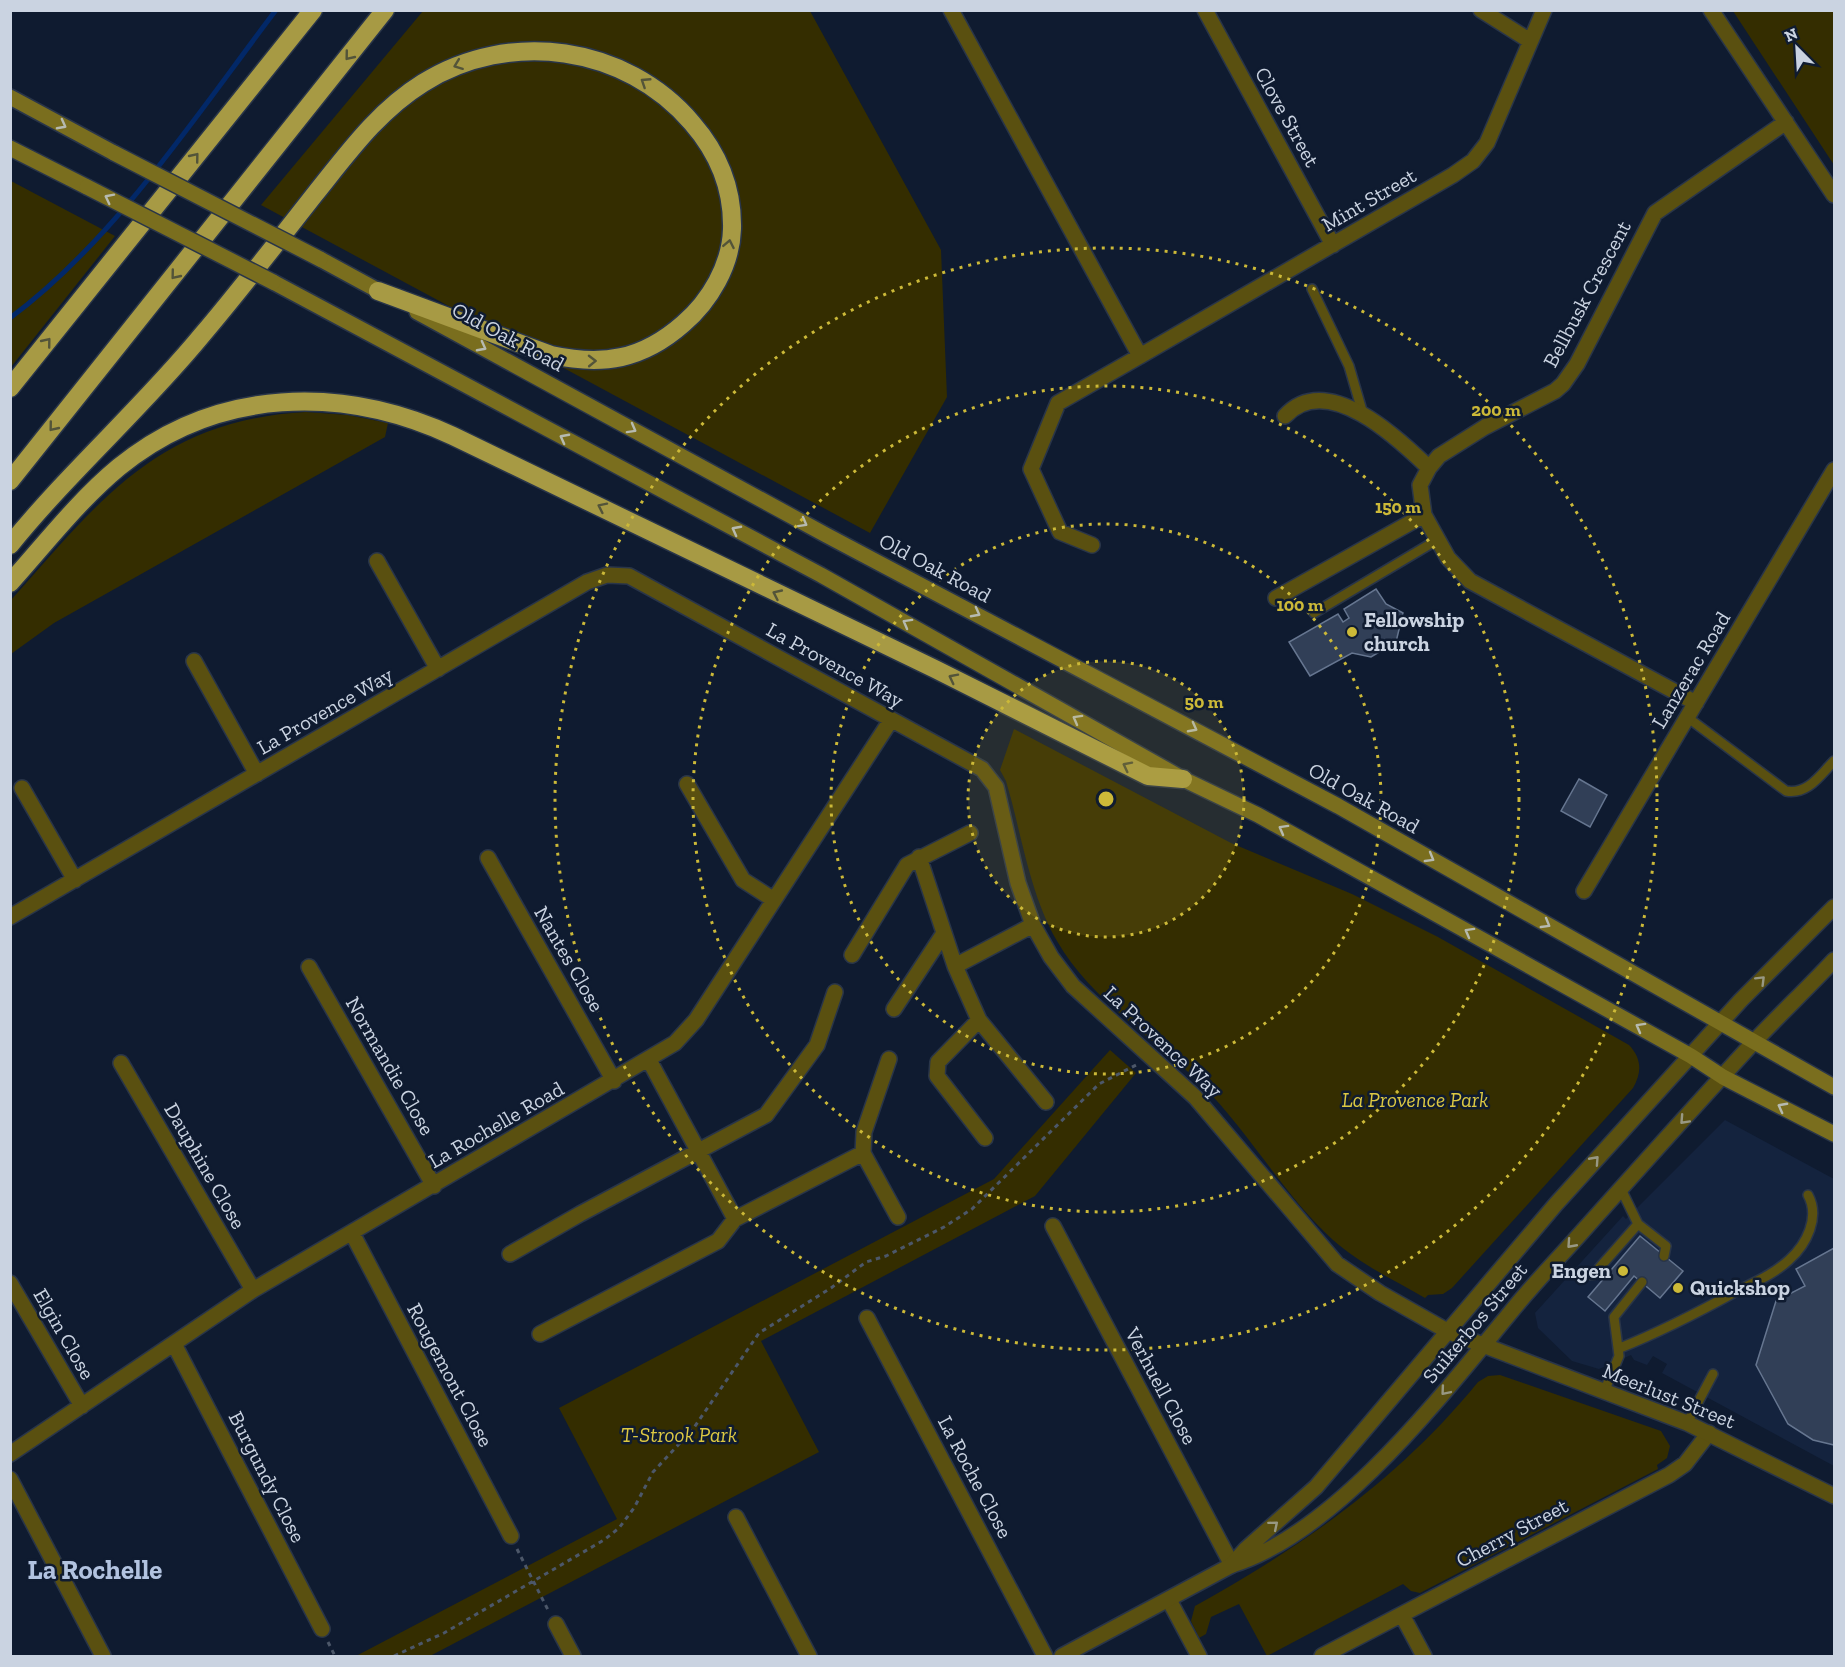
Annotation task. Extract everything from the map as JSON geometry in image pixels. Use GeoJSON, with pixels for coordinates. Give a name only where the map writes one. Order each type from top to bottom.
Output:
{"type":"FeatureCollection","features":[{"type":"Feature","properties":{"kind":"highway"},"geometry":{"type":"LineString","coordinates":[[10,388],[313,10]]}},
{"type":"Feature","properties":{"kind":"highway"},"geometry":{"type":"LineString","coordinates":[[10,481],[385,10]]}},
{"type":"Feature","properties":{"kind":"highway"},"geometry":{"type":"LineString","coordinates":[[10,545],[43,505],[157,388],[202,336],[363,135],[401,98],[448,69],[491,55],[538,51],[587,57],[624,69],[660,91],[689,119],[715,154],[729,190],[731,237],[724,264],[712,290],[702,306],[675,332],[646,350],[628,356],[608,361],[581,361],[551,355],[378,291]]}},
{"type":"Feature","properties":{"kind":"highway"},"geometry":{"type":"LineString","coordinates":[[10,583],[119,467],[170,434],[236,410],[270,403],[294,400],[363,405],[404,415],[462,440],[935,669],[1148,776],[1183,779]]}},
{"type":"Feature","properties":{"kind":"main road","name":"Old Oak Road"},"geometry":{"type":"LineString","coordinates":[[10,97],[320,258],[826,535],[1281,775],[1834,1087]]}},
{"type":"Feature","properties":{"kind":"main road"},"geometry":{"type":"LineString","coordinates":[[10,148],[273,282],[821,575],[1183,779],[1258,815],[1690,1056],[1723,1077],[1834,1134]]}},
{"type":"Feature","properties":{"kind":"street"},"geometry":{"type":"LineString","coordinates":[[951,10],[1140,356]]}},
{"type":"Feature","properties":{"kind":"street","name":"Clove Street"},"geometry":{"type":"LineString","coordinates":[[1205,10],[1333,244]]}},
{"type":"Feature","properties":{"kind":"street"},"geometry":{"type":"LineString","coordinates":[[1481,10],[1530,41]]}},
{"type":"Feature","properties":{"kind":"street","name":"Mint Street"},"geometry":{"type":"LineString","coordinates":[[1092,545],[1060,532],[1031,469],[1058,403],[1473,161],[1487,143],[1544,10]]}},
{"type":"Feature","properties":{"kind":"street"},"geometry":{"type":"LineString","coordinates":[[1711,10],[1834,195]]}},
{"type":"Feature","properties":{"kind":"street","name":"Bellbusk Crescent"},"geometry":{"type":"LineString","coordinates":[[1696,703],[1476,585],[1457,569],[1437,540],[1424,515],[1419,493],[1429,468],[1450,448],[1563,384],[1577,364],[1655,213],[1786,122]]}},
{"type":"Feature","properties":{"kind":"street"},"geometry":{"type":"LineString","coordinates":[[1285,416],[1295,407],[1320,401],[1363,414],[1389,431],[1429,468]]}},
{"type":"Feature","properties":{"kind":"street","name":"Lanzerac Road"},"geometry":{"type":"LineString","coordinates":[[1584,891],[1834,470]]}},
{"type":"Feature","properties":{"kind":"street"},"geometry":{"type":"LineString","coordinates":[[1276,598],[1424,515]]}},
{"type":"Feature","properties":{"kind":"street"},"geometry":{"type":"LineString","coordinates":[[377,561],[438,669]]}},
{"type":"Feature","properties":{"kind":"street","name":"La Provence Way"},"geometry":{"type":"LineString","coordinates":[[10,918],[587,582],[607,575],[629,576],[982,770],[993,781],[1018,883],[1034,925],[1051,957],[1073,986],[1210,1114],[1337,1264],[1373,1289],[1449,1332],[1483,1347]]}},
{"type":"Feature","properties":{"kind":"street"},"geometry":{"type":"LineString","coordinates":[[194,661],[256,774]]}},
{"type":"Feature","properties":{"kind":"street","name":"La Rochelle Road"},"geometry":{"type":"LineString","coordinates":[[10,1454],[254,1290],[614,1081],[675,1043],[689,1029],[891,720]]}},
{"type":"Feature","properties":{"kind":"street"},"geometry":{"type":"LineString","coordinates":[[687,784],[742,880],[774,900]]}},
{"type":"Feature","properties":{"kind":"street"},"geometry":{"type":"LineString","coordinates":[[22,788],[75,880]]}},
{"type":"Feature","properties":{"kind":"street"},"geometry":{"type":"LineString","coordinates":[[852,955],[902,870],[920,857],[970,833]]}},
{"type":"Feature","properties":{"kind":"street"},"geometry":{"type":"LineString","coordinates":[[920,857],[944,933],[979,1020],[1046,1102]]}},
{"type":"Feature","properties":{"kind":"street","name":"Nantes Close"},"geometry":{"type":"LineString","coordinates":[[488,858],[614,1081]]}},
{"type":"Feature","properties":{"kind":"street","name":"Suikerbos Street"},"geometry":{"type":"LineString","coordinates":[[1233,1565],[1246,1549],[1316,1487],[1549,1212],[1690,1056],[1834,906]]}},
{"type":"Feature","properties":{"kind":"street"},"geometry":{"type":"LineString","coordinates":[[956,966],[1034,925]]}},
{"type":"Feature","properties":{"kind":"street"},"geometry":{"type":"LineString","coordinates":[[894,1009],[944,933]]}},
{"type":"Feature","properties":{"kind":"street","name":"Suikerbos Street"},"geometry":{"type":"LineString","coordinates":[[1062,1656],[1233,1565],[1253,1559],[1282,1543],[1346,1493],[1414,1427],[1547,1271],[1753,1043],[1834,960]]}},
{"type":"Feature","properties":{"kind":"street","name":"Normandie Close"},"geometry":{"type":"LineString","coordinates":[[309,967],[434,1186]]}},
{"type":"Feature","properties":{"kind":"street"},"geometry":{"type":"LineString","coordinates":[[510,1254],[770,1112],[817,1045],[835,992]]}},
{"type":"Feature","properties":{"kind":"street"},"geometry":{"type":"LineString","coordinates":[[979,1020],[938,1062],[937,1076],[985,1138]]}},
{"type":"Feature","properties":{"kind":"street"},"geometry":{"type":"LineString","coordinates":[[889,1059],[864,1132],[863,1153],[898,1217]]}},
{"type":"Feature","properties":{"kind":"street"},"geometry":{"type":"LineString","coordinates":[[649,1060],[735,1219]]}},
{"type":"Feature","properties":{"kind":"street","name":"Dauphine Close"},"geometry":{"type":"LineString","coordinates":[[121,1063],[254,1290]]}},
{"type":"Feature","properties":{"kind":"street"},"geometry":{"type":"LineString","coordinates":[[540,1334],[718,1241],[735,1219],[863,1153]]}},
{"type":"Feature","properties":{"kind":"street","name":"Verhuell Close"},"geometry":{"type":"LineString","coordinates":[[1053,1226],[1233,1565]]}},
{"type":"Feature","properties":{"kind":"street","name":"Rougemont Close"},"geometry":{"type":"LineString","coordinates":[[352,1233],[512,1536]]}},
{"type":"Feature","properties":{"kind":"street","name":"Elgin Close"},"geometry":{"type":"LineString","coordinates":[[10,1283],[82,1406]]}},
{"type":"Feature","properties":{"kind":"street","name":"La Roche Close"},"geometry":{"type":"LineString","coordinates":[[867,1318],[1045,1656]]}},
{"type":"Feature","properties":{"kind":"street","name":"Burgundy Close"},"geometry":{"type":"LineString","coordinates":[[174,1344],[322,1629]]}},
{"type":"Feature","properties":{"kind":"street","name":"Meerlust Street"},"geometry":{"type":"LineString","coordinates":[[1483,1347],[1687,1423],[1834,1496]]}},
{"type":"Feature","properties":{"kind":"street","name":"Cherry Street"},"geometry":{"type":"LineString","coordinates":[[1322,1656],[1680,1468],[1709,1433]]}},
{"type":"Feature","properties":{"kind":"street"},"geometry":{"type":"LineString","coordinates":[[10,1479],[103,1656]]}},
{"type":"Feature","properties":{"kind":"street"},"geometry":{"type":"LineString","coordinates":[[736,1517],[809,1656]]}},
{"type":"Feature","properties":{"kind":"street"},"geometry":{"type":"LineString","coordinates":[[1169,1600],[1199,1656]]}},
{"type":"Feature","properties":{"kind":"street"},"geometry":{"type":"LineString","coordinates":[[1402,1615],[1424,1656]]}},
{"type":"Feature","properties":{"kind":"street"},"geometry":{"type":"LineString","coordinates":[[556,1624],[573,1656]]}},
{"type":"Feature","properties":{"kind":"lane"},"geometry":{"type":"LineString","coordinates":[[1312,289],[1349,366],[1363,414]]}},
{"type":"Feature","properties":{"kind":"lane"},"geometry":{"type":"LineString","coordinates":[[1314,613],[1437,540]]}},
{"type":"Feature","properties":{"kind":"lane"},"geometry":{"type":"LineString","coordinates":[[1687,717],[1786,791],[1796,792],[1806,789],[1834,761]]}},
{"type":"Feature","properties":{"kind":"lane"},"geometry":{"type":"LineString","coordinates":[[1621,1189],[1638,1224],[1666,1247],[1664,1256]]}},
{"type":"Feature","properties":{"kind":"lane"},"geometry":{"type":"LineString","coordinates":[[1620,1348],[1680,1322],[1772,1273],[1789,1260],[1798,1250],[1814,1218],[1813,1206],[1808,1195]]}},
{"type":"Feature","properties":{"kind":"lane"},"geometry":{"type":"LineString","coordinates":[[1547,1271],[1597,1278],[1638,1224]]}},
{"type":"Feature","properties":{"kind":"lane"},"geometry":{"type":"LineString","coordinates":[[1604,1392],[1620,1348],[1613,1324],[1614,1317],[1621,1299],[1642,1282]]}},
{"type":"Feature","properties":{"kind":"lane"},"geometry":{"type":"LineString","coordinates":[[1687,1423],[1713,1374]]}},
{"type":"Feature","properties":{"kind":"path"},"geometry":{"type":"LineString","coordinates":[[394,1656],[444,1633],[604,1540],[619,1528],[643,1494],[653,1472],[693,1429],[759,1334],[831,1288],[866,1262],[896,1251],[944,1227],[972,1209],[1100,1084],[1113,1075],[1132,1069],[1148,1055]]}},
{"type":"Feature","properties":{"kind":"path"},"geometry":{"type":"LineString","coordinates":[[512,1536],[532,1583],[556,1624]]}},
{"type":"Feature","properties":{"kind":"shaded area"},"geometry":{"type":"Polygon","coordinates":[[[1725,1120],[1834,1179],[1834,1466],[1662,1373],[1667,1364],[1653,1356],[1647,1365],[1634,1360],[1631,1355],[1599,1369],[1572,1361],[1538,1328],[1535,1313],[1623,1216],[1626,1219],[1725,1120]]]}},
{"type":"Feature","properties":{"kind":"green space"},"geometry":{"type":"Polygon","coordinates":[[[423,11],[810,11],[941,250],[947,397],[870,533],[261,205],[423,11]]]}},
{"type":"Feature","properties":{"kind":"green space"},"geometry":{"type":"Polygon","coordinates":[[[1733,11],[1834,11],[1834,165],[1733,11]]]}},
{"type":"Feature","properties":{"kind":"green space"},"geometry":{"type":"Polygon","coordinates":[[[11,181],[115,236],[11,367],[11,181]]]}},
{"type":"Feature","properties":{"kind":"green space"},"geometry":{"type":"Polygon","coordinates":[[[306,412],[348,415],[388,423],[385,437],[54,623],[11,654],[11,600],[74,529],[105,498],[137,471],[172,448],[211,431],[255,418],[306,412]]]}},
{"type":"Feature","properties":{"kind":"green space","name":"La Provence Park"},"geometry":{"type":"Polygon","coordinates":[[[1014,729],[1231,843],[1352,894],[1438,937],[1629,1045],[1636,1055],[1639,1066],[1633,1088],[1452,1288],[1443,1294],[1428,1295],[1425,1298],[1378,1271],[1343,1249],[1315,1222],[1235,1122],[1201,1084],[1105,1000],[1071,962],[1057,941],[1039,903],[1006,781],[1000,770],[1014,729]]]}},
{"type":"Feature","properties":{"kind":"green space","name":"T-Strook Park"},"geometry":{"type":"Polygon","coordinates":[[[1110,1050],[1136,1073],[1035,1196],[761,1341],[819,1452],[430,1656],[356,1656],[617,1519],[559,1408],[994,1179],[1110,1050]]]}},
{"type":"Feature","properties":{"kind":"green space"},"geometry":{"type":"Polygon","coordinates":[[[1500,1375],[1661,1431],[1670,1446],[1667,1458],[1657,1465],[1658,1469],[1420,1593],[1411,1591],[1403,1584],[1267,1656],[1239,1604],[1211,1617],[1206,1634],[1199,1638],[1191,1621],[1195,1606],[1273,1560],[1347,1508],[1416,1449],[1478,1382],[1488,1376],[1500,1375]]]}},
{"type":"Feature","properties":{"kind":"building","name":"Fellowship church"},"geometry":{"type":"Polygon","coordinates":[[[1376,589],[1386,604],[1403,613],[1396,642],[1371,657],[1352,653],[1310,676],[1289,642],[1338,614],[1343,622],[1349,618],[1344,609],[1376,589]]]}},
{"type":"Feature","properties":{"kind":"building"},"geometry":{"type":"Polygon","coordinates":[[[1579,779],[1607,795],[1590,827],[1561,811],[1579,779]]]}},
{"type":"Feature","properties":{"kind":"building"},"geometry":{"type":"Polygon","coordinates":[[[1640,1236],[1683,1271],[1660,1298],[1634,1276],[1605,1311],[1588,1297],[1640,1236]]]}},
{"type":"Feature","properties":{"kind":"building"},"geometry":{"type":"Polygon","coordinates":[[[1834,1248],[1834,1445],[1813,1440],[1788,1424],[1756,1365],[1776,1301],[1805,1286],[1796,1269],[1834,1248]]]}},
{"type":"Feature","properties":{"kind":"waterway"},"geometry":{"type":"LineString","coordinates":[[10,318],[48,287],[85,252],[119,214],[185,133],[276,10]]}},
{"type":"Feature","properties":{"kind":"place","name":"Fellowship church"},"geometry":{"type":"Point","coordinates":[1352,632]}},
{"type":"Feature","properties":{"kind":"place","name":"Engen"},"geometry":{"type":"Point","coordinates":[1623,1271]}},
{"type":"Feature","properties":{"kind":"place","name":"Quickshop"},"geometry":{"type":"Point","coordinates":[1678,1288]}},
{"type":"Feature","properties":{"kind":"district","name":"La Rochelle"},"geometry":{"type":"Point","coordinates":[95,1570]}}]}
